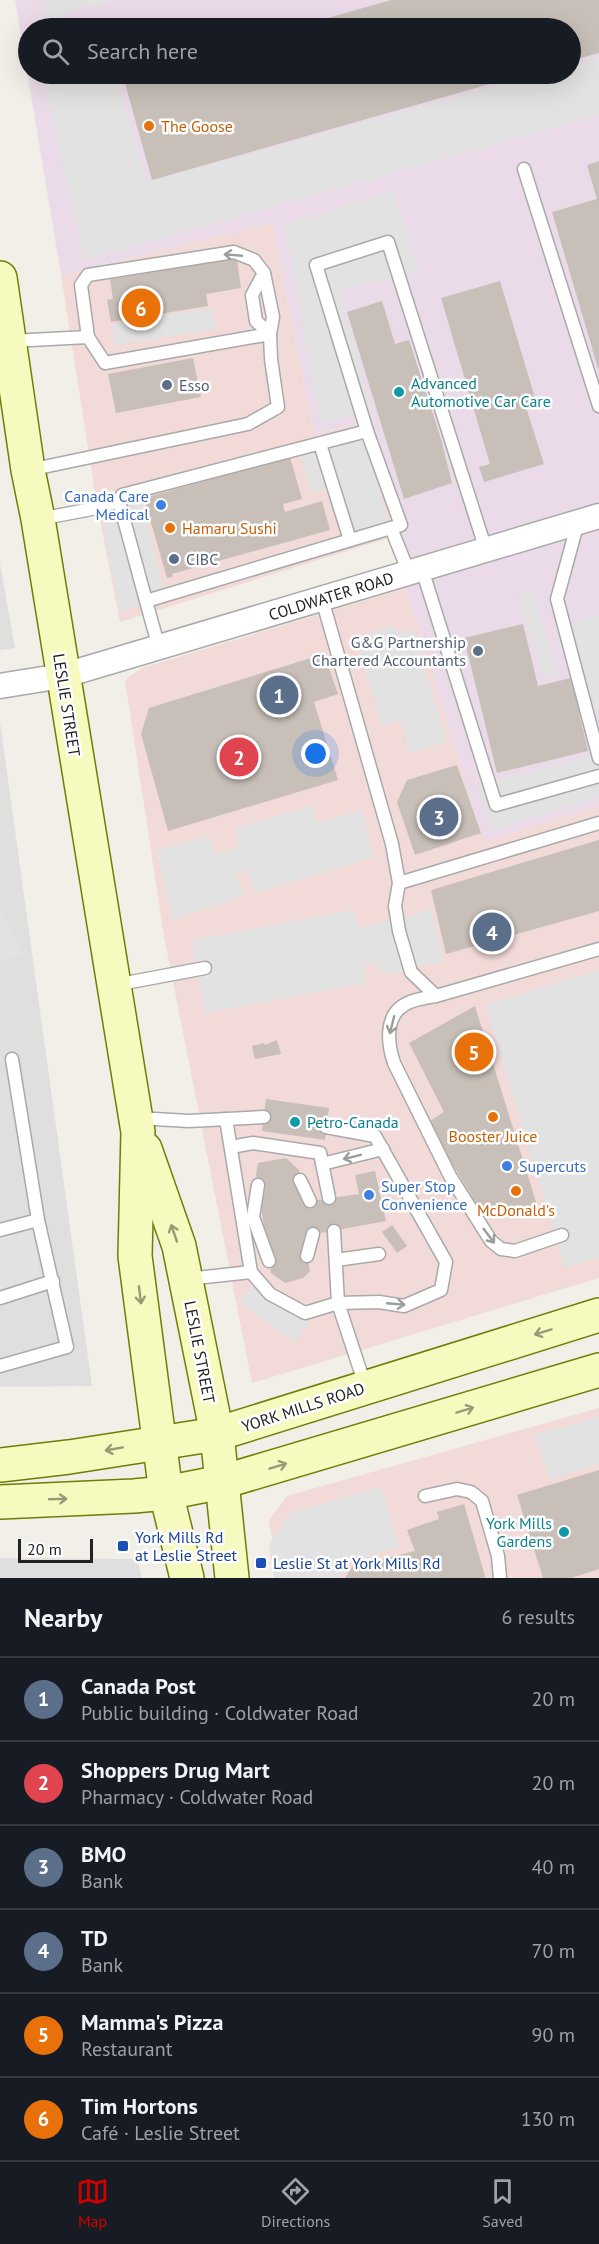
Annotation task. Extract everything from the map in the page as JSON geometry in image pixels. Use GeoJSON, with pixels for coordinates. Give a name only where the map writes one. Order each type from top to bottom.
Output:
{"type":"FeatureCollection","features":[{"type":"Feature","properties":{"kind":"main road","name":"LESLIE STREET"},"geometry":{"type":"LineString","coordinates":[[0,278],[28,470],[38,519],[137,1125],[179,1246],[217,1434],[232,1578]]}},
{"type":"Feature","properties":{"kind":"main road","name":"LESLIE STREET"},"geometry":{"type":"LineString","coordinates":[[137,1125],[135,1256],[166,1493],[187,1578]]}},
{"type":"Feature","properties":{"kind":"main road","name":"YORK MILLS ROAD"},"geometry":{"type":"LineString","coordinates":[[0,1465],[217,1434],[365,1386],[599,1315]]}},
{"type":"Feature","properties":{"kind":"main road"},"geometry":{"type":"LineString","coordinates":[[0,1502],[134,1496],[166,1493],[222,1482],[599,1370]]}},
{"type":"Feature","properties":{"kind":"street","name":"COLDWATER ROAD"},"geometry":{"type":"LineString","coordinates":[[0,686],[62,676],[588,519]]}},
{"type":"Feature","properties":{"kind":"lane"},"geometry":{"type":"LineString","coordinates":[[524,169],[599,406]]}},
{"type":"Feature","properties":{"kind":"lane"},"geometry":{"type":"LineString","coordinates":[[146,601],[401,525],[367,431],[316,265],[388,242],[486,550]]}},
{"type":"Feature","properties":{"kind":"lane"},"geometry":{"type":"LineString","coordinates":[[28,470],[248,424],[278,407],[270,334],[256,321],[252,296],[264,273],[254,260],[234,252],[88,275],[81,285],[88,337],[105,363],[270,334]]}},
{"type":"Feature","properties":{"kind":"lane"},"geometry":{"type":"LineString","coordinates":[[9,342],[88,337]]}},
{"type":"Feature","properties":{"kind":"lane"},"geometry":{"type":"LineString","coordinates":[[38,519],[92,509],[118,501],[123,495],[367,431]]}},
{"type":"Feature","properties":{"kind":"lane"},"geometry":{"type":"LineString","coordinates":[[320,444],[350,540]]}},
{"type":"Feature","properties":{"kind":"lane"},"geometry":{"type":"LineString","coordinates":[[118,501],[159,648]]}},
{"type":"Feature","properties":{"kind":"lane"},"geometry":{"type":"LineString","coordinates":[[588,519],[557,599],[599,758]]}},
{"type":"Feature","properties":{"kind":"lane"},"geometry":{"type":"LineString","coordinates":[[391,528],[416,571],[496,805],[599,776]]}},
{"type":"Feature","properties":{"kind":"lane"},"geometry":{"type":"LineString","coordinates":[[322,599],[385,817],[399,883],[395,906],[399,931],[411,972],[436,996]]}},
{"type":"Feature","properties":{"kind":"lane"},"geometry":{"type":"LineString","coordinates":[[399,883],[599,823]]}},
{"type":"Feature","properties":{"kind":"lane"},"geometry":{"type":"LineString","coordinates":[[562,1235],[515,1251],[501,1249],[491,1241],[450,1176],[394,1063],[389,1047],[389,1031],[393,1017],[401,1006],[411,1002],[599,949]]}},
{"type":"Feature","properties":{"kind":"lane"},"geometry":{"type":"LineString","coordinates":[[114,985],[205,968]]}},
{"type":"Feature","properties":{"kind":"lane"},"geometry":{"type":"LineString","coordinates":[[0,1366],[67,1347],[38,1220],[12,1059]]}},
{"type":"Feature","properties":{"kind":"lane"},"geometry":{"type":"LineString","coordinates":[[137,1125],[264,1117]]}},
{"type":"Feature","properties":{"kind":"lane"},"geometry":{"type":"LineString","coordinates":[[226,1119],[231,1147],[252,1216],[269,1261]]}},
{"type":"Feature","properties":{"kind":"lane"},"geometry":{"type":"LineString","coordinates":[[258,1185],[252,1216],[251,1272],[270,1294],[305,1312],[338,1303],[379,1302],[404,1306],[441,1290],[446,1262],[375,1136],[326,1127]]}},
{"type":"Feature","properties":{"kind":"lane"},"geometry":{"type":"LineString","coordinates":[[231,1147],[253,1143],[320,1153],[329,1198]]}},
{"type":"Feature","properties":{"kind":"lane"},"geometry":{"type":"LineString","coordinates":[[322,1164],[383,1149]]}},
{"type":"Feature","properties":{"kind":"lane"},"geometry":{"type":"LineString","coordinates":[[300,1180],[310,1201]]}},
{"type":"Feature","properties":{"kind":"lane"},"geometry":{"type":"LineString","coordinates":[[252,1216],[266,1238]]}},
{"type":"Feature","properties":{"kind":"lane"},"geometry":{"type":"LineString","coordinates":[[0,1230],[38,1220]]}},
{"type":"Feature","properties":{"kind":"lane"},"geometry":{"type":"LineString","coordinates":[[334,1231],[338,1303],[365,1386]]}},
{"type":"Feature","properties":{"kind":"lane"},"geometry":{"type":"LineString","coordinates":[[307,1256],[313,1234]]}},
{"type":"Feature","properties":{"kind":"lane"},"geometry":{"type":"LineString","coordinates":[[336,1260],[379,1254]]}},
{"type":"Feature","properties":{"kind":"lane"},"geometry":{"type":"LineString","coordinates":[[185,1279],[251,1272]]}},
{"type":"Feature","properties":{"kind":"lane"},"geometry":{"type":"LineString","coordinates":[[0,1298],[53,1281]]}},
{"type":"Feature","properties":{"kind":"lane"},"geometry":{"type":"LineString","coordinates":[[425,1496],[457,1489],[471,1492],[482,1501],[498,1556],[501,1578]]}},
{"type":"Feature","properties":{"kind":"shaded area"},"geometry":{"type":"Polygon","coordinates":[[[15,0],[599,0],[599,806],[484,841],[406,588],[368,420],[315,435],[272,223],[61,275],[29,84],[581,84],[581,18],[18,18],[15,0]]]}},
{"type":"Feature","properties":{"kind":"shaded area"},"geometry":{"type":"Polygon","coordinates":[[[43,0],[113,0],[48,18],[43,0]]]}},
{"type":"Feature","properties":{"kind":"shaded area"},"geometry":{"type":"Polygon","coordinates":[[[599,57],[599,115],[85,260],[44,84],[118,84],[147,182],[504,84],[581,84],[581,62],[599,57]]]}},
{"type":"Feature","properties":{"kind":"shaded area"},"geometry":{"type":"Polygon","coordinates":[[[394,191],[419,271],[341,291],[372,413],[320,422],[285,225],[394,191]]]}},
{"type":"Feature","properties":{"kind":"shaded area"},"geometry":{"type":"Polygon","coordinates":[[[272,223],[315,435],[368,420],[395,536],[120,622],[96,499],[61,275],[272,223]]]}},
{"type":"Feature","properties":{"kind":"shaded area"},"geometry":{"type":"Polygon","coordinates":[[[212,308],[216,329],[115,345],[112,324],[212,308]]]}},
{"type":"Feature","properties":{"kind":"shaded area"},"geometry":{"type":"Polygon","coordinates":[[[363,432],[391,533],[346,546],[329,488],[311,493],[299,450],[363,432]]]}},
{"type":"Feature","properties":{"kind":"shaded area"},"geometry":{"type":"Polygon","coordinates":[[[140,496],[166,598],[120,612],[100,508],[140,496]]]}},
{"type":"Feature","properties":{"kind":"shaded area"},"geometry":{"type":"Polygon","coordinates":[[[0,563],[15,648],[0,650],[0,563]]]}},
{"type":"Feature","properties":{"kind":"shaded area"},"geometry":{"type":"Polygon","coordinates":[[[406,588],[484,840],[599,806],[599,1278],[252,1383],[164,936],[125,680],[142,668],[406,588]]]}},
{"type":"Feature","properties":{"kind":"shaded area"},"geometry":{"type":"Polygon","coordinates":[[[532,590],[558,674],[544,679],[517,595],[532,590]]]}},
{"type":"Feature","properties":{"kind":"shaded area"},"geometry":{"type":"Polygon","coordinates":[[[599,615],[599,721],[571,623],[599,615]]]}},
{"type":"Feature","properties":{"kind":"shaded area"},"geometry":{"type":"Polygon","coordinates":[[[394,626],[397,633],[413,628],[447,741],[410,753],[400,720],[382,725],[358,646],[372,642],[370,633],[394,626]]]}},
{"type":"Feature","properties":{"kind":"shaded area"},"geometry":{"type":"Polygon","coordinates":[[[0,722],[92,1386],[0,1387],[0,722]]]}},
{"type":"Feature","properties":{"kind":"shaded area"},"geometry":{"type":"Polygon","coordinates":[[[599,754],[599,797],[492,830],[477,786],[599,754]]]}},
{"type":"Feature","properties":{"kind":"shaded area"},"geometry":{"type":"Polygon","coordinates":[[[312,805],[318,823],[362,810],[373,857],[255,893],[247,871],[236,872],[244,896],[173,920],[156,851],[209,836],[215,854],[239,847],[234,829],[312,805]]]}},
{"type":"Feature","properties":{"kind":"shaded area"},"geometry":{"type":"Polygon","coordinates":[[[0,909],[24,953],[0,963],[0,909]]]}},
{"type":"Feature","properties":{"kind":"shaded area"},"geometry":{"type":"Polygon","coordinates":[[[354,910],[358,928],[431,910],[444,961],[388,974],[373,964],[362,964],[366,983],[205,1013],[192,940],[354,910]]]}},
{"type":"Feature","properties":{"kind":"shaded area"},"geometry":{"type":"Polygon","coordinates":[[[599,970],[599,1258],[565,1268],[485,1005],[599,970]]]}},
{"type":"Feature","properties":{"kind":"shaded area"},"geometry":{"type":"Polygon","coordinates":[[[31,1217],[41,1284],[0,1290],[0,1222],[31,1217]]]}},
{"type":"Feature","properties":{"kind":"shaded area"},"geometry":{"type":"Polygon","coordinates":[[[254,1283],[310,1323],[295,1342],[240,1303],[254,1283]]]}},
{"type":"Feature","properties":{"kind":"shaded area"},"geometry":{"type":"Polygon","coordinates":[[[599,1408],[599,1578],[279,1578],[269,1520],[287,1496],[599,1408]]]}},
{"type":"Feature","properties":{"kind":"shaded area"},"geometry":{"type":"Polygon","coordinates":[[[599,1417],[599,1464],[550,1479],[534,1435],[599,1417]]]}},
{"type":"Feature","properties":{"kind":"shaded area"},"geometry":{"type":"Polygon","coordinates":[[[381,1487],[399,1547],[340,1565],[341,1578],[274,1578],[269,1544],[290,1513],[381,1487]]]}},
{"type":"Feature","properties":{"kind":"shaded area"},"geometry":{"type":"Polygon","coordinates":[[[0,1558],[137,1559],[142,1578],[0,1578],[0,1558]]]}},
{"type":"Feature","properties":{"kind":"building"},"geometry":{"type":"Polygon","coordinates":[[[391,0],[599,0],[599,53],[581,58],[581,18],[328,18],[391,0]]]}},
{"type":"Feature","properties":{"kind":"building"},"geometry":{"type":"Polygon","coordinates":[[[125,84],[490,84],[152,180],[125,84]]]}},
{"type":"Feature","properties":{"kind":"building"},"geometry":{"type":"Polygon","coordinates":[[[599,161],[598,368],[552,212],[597,199],[587,165],[599,161]]]}},
{"type":"Feature","properties":{"kind":"building"},"geometry":{"type":"Polygon","coordinates":[[[237,259],[241,288],[206,294],[208,306],[111,322],[107,300],[113,299],[110,279],[237,259]]]}},
{"type":"Feature","properties":{"kind":"building"},"geometry":{"type":"Polygon","coordinates":[[[500,281],[536,401],[525,404],[544,464],[484,482],[479,467],[490,464],[441,298],[500,281]]]}},
{"type":"Feature","properties":{"kind":"building","name":"Advanced Automotive Car Care"},"geometry":{"type":"Polygon","coordinates":[[[382,301],[395,344],[409,340],[441,439],[452,483],[404,499],[347,312],[382,301]]]}},
{"type":"Feature","properties":{"kind":"building"},"geometry":{"type":"Polygon","coordinates":[[[193,358],[201,397],[116,413],[108,374],[193,358]]]}},
{"type":"Feature","properties":{"kind":"building"},"geometry":{"type":"Polygon","coordinates":[[[290,457],[302,499],[283,504],[285,512],[322,501],[330,530],[172,574],[173,577],[167,578],[144,498],[290,457]]]}},
{"type":"Feature","properties":{"kind":"building"},"geometry":{"type":"Polygon","coordinates":[[[523,624],[538,686],[571,678],[588,751],[497,773],[464,638],[523,624]]]}},
{"type":"Feature","properties":{"kind":"building"},"geometry":{"type":"Polygon","coordinates":[[[324,654],[338,694],[314,702],[338,780],[168,831],[141,734],[149,708],[324,654]]]}},
{"type":"Feature","properties":{"kind":"building"},"geometry":{"type":"Polygon","coordinates":[[[457,765],[481,833],[415,855],[397,802],[407,780],[457,765]]]}},
{"type":"Feature","properties":{"kind":"building"},"geometry":{"type":"Polygon","coordinates":[[[599,840],[599,911],[446,954],[431,890],[599,840]]]}},
{"type":"Feature","properties":{"kind":"building"},"geometry":{"type":"Polygon","coordinates":[[[475,1006],[537,1205],[486,1219],[427,1123],[444,1112],[409,1043],[475,1006]]]}},
{"type":"Feature","properties":{"kind":"building"},"geometry":{"type":"Polygon","coordinates":[[[277,1040],[281,1054],[255,1059],[252,1046],[264,1043],[265,1045],[277,1040]]]}},
{"type":"Feature","properties":{"kind":"building","name":"Petro-Canada"},"geometry":{"type":"Polygon","coordinates":[[[266,1099],[329,1108],[325,1140],[262,1131],[266,1099]]]}},
{"type":"Feature","properties":{"kind":"building"},"geometry":{"type":"Polygon","coordinates":[[[286,1158],[299,1170],[303,1202],[359,1194],[355,1175],[375,1171],[386,1221],[304,1236],[310,1271],[303,1278],[285,1283],[271,1273],[256,1174],[258,1163],[286,1158]]]}},
{"type":"Feature","properties":{"kind":"building"},"geometry":{"type":"Polygon","coordinates":[[[392,1225],[407,1246],[397,1253],[382,1232],[392,1225]]]}},
{"type":"Feature","properties":{"kind":"building","name":"York Mills Gardens"},"geometry":{"type":"Polygon","coordinates":[[[599,1470],[599,1569],[571,1578],[543,1578],[517,1495],[599,1470]]]}},
{"type":"Feature","properties":{"kind":"building"},"geometry":{"type":"Polygon","coordinates":[[[464,1504],[484,1578],[345,1578],[352,1567],[415,1551],[407,1530],[439,1519],[437,1512],[464,1504]]]}},
{"type":"Feature","properties":{"kind":"place","name":"The Goose"},"geometry":{"type":"Point","coordinates":[149,126]}},
{"type":"Feature","properties":{"kind":"place","name":"Tim Hortons"},"geometry":{"type":"Point","coordinates":[141,308]}},
{"type":"Feature","properties":{"kind":"place","name":"Esso"},"geometry":{"type":"Point","coordinates":[167,385]}},
{"type":"Feature","properties":{"kind":"place","name":"Advanced Automotive Car Care"},"geometry":{"type":"Point","coordinates":[399,392]}},
{"type":"Feature","properties":{"kind":"place","name":"Canada Care Medical"},"geometry":{"type":"Point","coordinates":[161,505]}},
{"type":"Feature","properties":{"kind":"place","name":"Hamaru Sushi"},"geometry":{"type":"Point","coordinates":[170,528]}},
{"type":"Feature","properties":{"kind":"place","name":"CIBC"},"geometry":{"type":"Point","coordinates":[174,559]}},
{"type":"Feature","properties":{"kind":"place","name":"G&G Partnership Chartered Accountants"},"geometry":{"type":"Point","coordinates":[478,651]}},
{"type":"Feature","properties":{"kind":"place","name":"Canada Post"},"geometry":{"type":"Point","coordinates":[279,695]}},
{"type":"Feature","properties":{"kind":"place","name":"Shoppers Drug Mart"},"geometry":{"type":"Point","coordinates":[239,757]}},
{"type":"Feature","properties":{"kind":"place","name":"BMO"},"geometry":{"type":"Point","coordinates":[439,817]}},
{"type":"Feature","properties":{"kind":"place","name":"TD"},"geometry":{"type":"Point","coordinates":[492,932]}},
{"type":"Feature","properties":{"kind":"place","name":"Mamma's Pizza"},"geometry":{"type":"Point","coordinates":[474,1052]}},
{"type":"Feature","properties":{"kind":"place","name":"Booster Juice"},"geometry":{"type":"Point","coordinates":[493,1117]}},
{"type":"Feature","properties":{"kind":"place","name":"Petro-Canada"},"geometry":{"type":"Point","coordinates":[295,1122]}},
{"type":"Feature","properties":{"kind":"place","name":"Supercuts"},"geometry":{"type":"Point","coordinates":[507,1166]}},
{"type":"Feature","properties":{"kind":"place","name":"McDonald's"},"geometry":{"type":"Point","coordinates":[516,1191]}},
{"type":"Feature","properties":{"kind":"place","name":"Super Stop Convenience"},"geometry":{"type":"Point","coordinates":[369,1195]}},
{"type":"Feature","properties":{"kind":"place","name":"York Mills Gardens"},"geometry":{"type":"Point","coordinates":[564,1532]}},
{"type":"Feature","properties":{"kind":"place","name":"York Mills Rd at Leslie Street"},"geometry":{"type":"Point","coordinates":[123,1546]}},
{"type":"Feature","properties":{"kind":"place","name":"Leslie St at York Mills Rd"},"geometry":{"type":"Point","coordinates":[261,1563]}}]}
